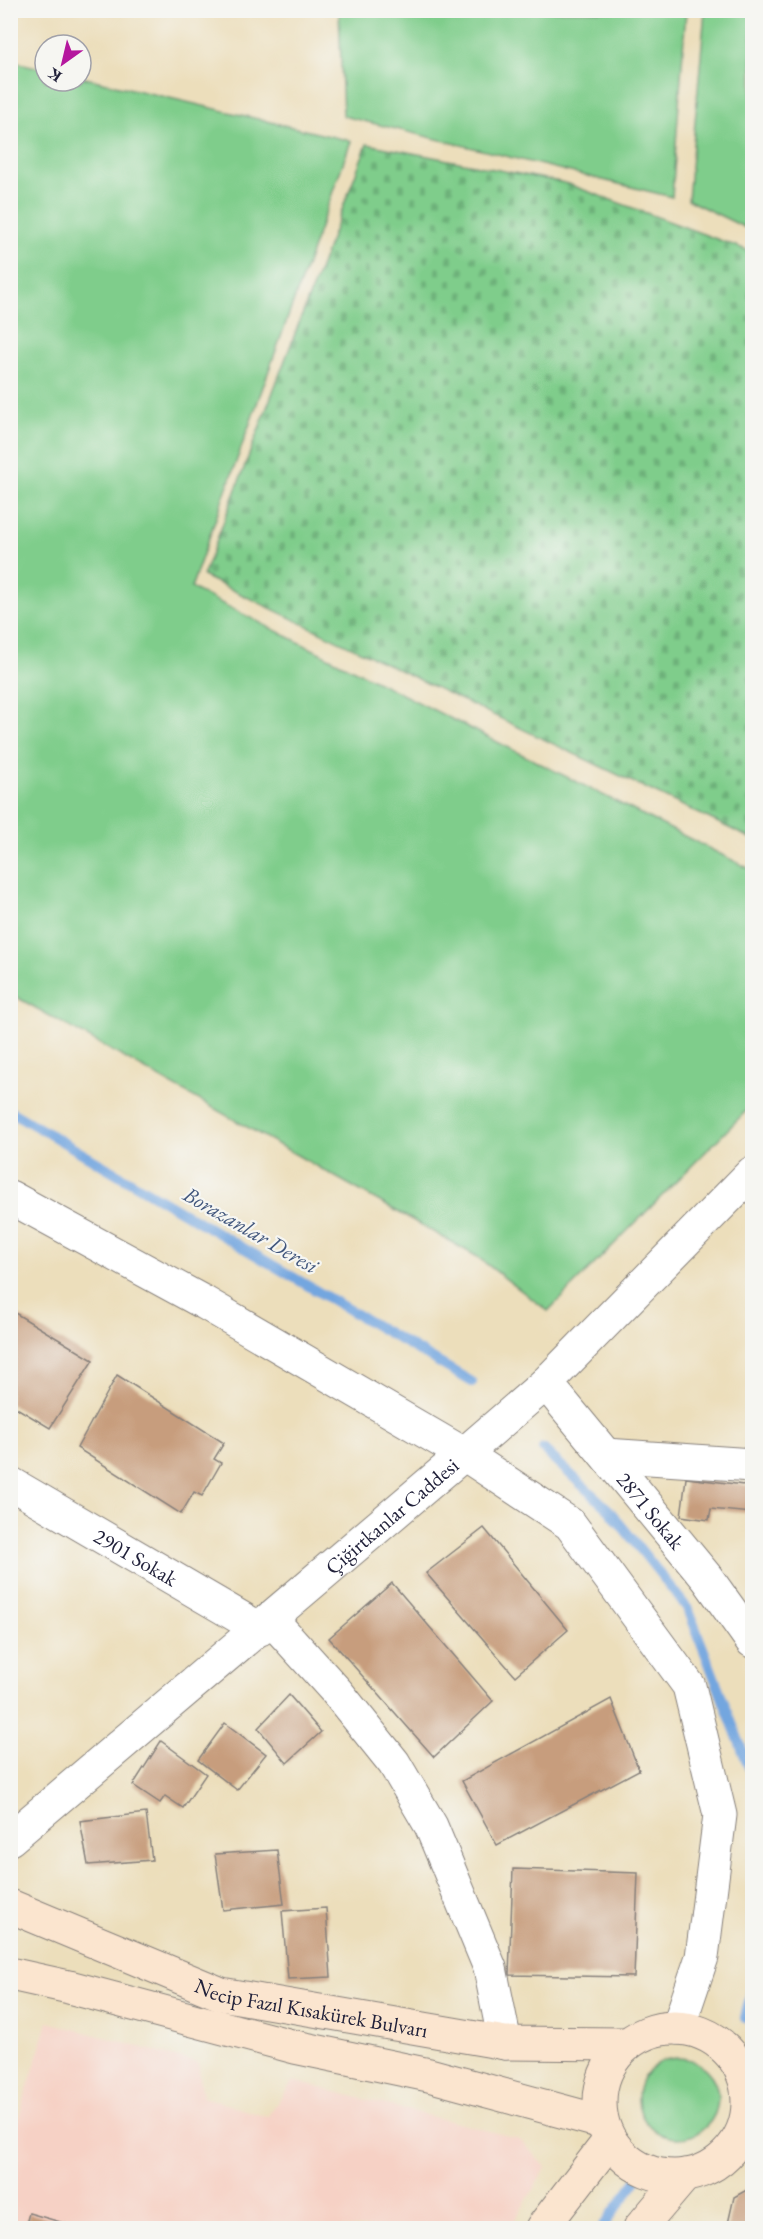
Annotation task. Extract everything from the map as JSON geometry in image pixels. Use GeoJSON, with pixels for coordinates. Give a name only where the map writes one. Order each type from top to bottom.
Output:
{"type":"FeatureCollection","features":[{"type":"Feature","properties":{"kind":"main road","name":"Necip Fazıl Kısakürek Bulvarı"},"geometry":{"type":"LineString","coordinates":[[10,1906],[221,1994],[505,2043],[626,2044]]}},
{"type":"Feature","properties":{"kind":"main road","name":"Necip Fazıl Kısakürek Bulvarı"},"geometry":{"type":"LineString","coordinates":[[10,1974],[69,1987],[295,2047],[429,2075],[606,2131]]}},
{"type":"Feature","properties":{"kind":"main road"},"geometry":{"type":"LineString","coordinates":[[678,2028],[700,2032],[743,2057],[748,2124],[723,2158],[707,2169],[685,2175],[665,2176],[643,2170],[624,2157],[606,2131],[599,2102],[602,2080],[612,2061],[626,2044],[659,2029],[678,2028]]}},
{"type":"Feature","properties":{"kind":"main road"},"geometry":{"type":"LineString","coordinates":[[542,2229],[606,2131]]}},
{"type":"Feature","properties":{"kind":"main road"},"geometry":{"type":"LineString","coordinates":[[640,2229],[685,2175]]}},
{"type":"Feature","properties":{"kind":"street","name":"Çiğirtkanlar Caddesi"},"geometry":{"type":"LineString","coordinates":[[10,1839],[266,1624],[546,1383],[753,1173]]}},
{"type":"Feature","properties":{"kind":"street"},"geometry":{"type":"LineString","coordinates":[[10,1197],[205,1303],[464,1454],[570,1524],[689,1686],[720,1815],[702,1957],[678,2028]]}},
{"type":"Feature","properties":{"kind":"street","name":"2871 Sokak"},"geometry":{"type":"LineString","coordinates":[[546,1383],[708,1578],[753,1641]]}},
{"type":"Feature","properties":{"kind":"street"},"geometry":{"type":"LineString","coordinates":[[606,1455],[753,1465]]}},
{"type":"Feature","properties":{"kind":"street","name":"2901 Sokak"},"geometry":{"type":"LineString","coordinates":[[10,1483],[266,1624],[337,1692],[394,1763],[431,1826],[489,1968],[505,2043]]}},
{"type":"Feature","properties":{"kind":"shaded area"},"geometry":{"type":"Polygon","coordinates":[[[48,2022],[198,2063],[203,2097],[267,2117],[293,2081],[520,2139],[546,2168],[510,2228],[11,2228],[11,2142],[48,2022]]]}},
{"type":"Feature","properties":{"kind":"green space"},"geometry":{"type":"Polygon","coordinates":[[[339,11],[686,11],[672,197],[343,116],[339,11]]]}},
{"type":"Feature","properties":{"kind":"green space"},"geometry":{"type":"Polygon","coordinates":[[[705,11],[752,11],[752,231],[688,200],[705,11]]]}},
{"type":"Feature","properties":{"kind":"green space"},"geometry":{"type":"Polygon","coordinates":[[[11,61],[33,66],[33,93],[93,93],[93,80],[351,141],[191,588],[752,870],[752,1105],[548,1311],[476,1256],[11,994],[11,61]]]}},
{"type":"Feature","properties":{"kind":"green space"},"geometry":{"type":"Polygon","coordinates":[[[367,144],[565,183],[752,252],[752,839],[203,576],[367,144]]]}},
{"type":"Feature","properties":{"kind":"green space"},"geometry":{"type":"Polygon","coordinates":[[[670,2058],[686,2058],[700,2064],[712,2076],[718,2090],[718,2106],[712,2120],[700,2132],[686,2138],[670,2138],[656,2132],[644,2120],[638,2106],[638,2090],[644,2076],[656,2064],[670,2058]]]}},
{"type":"Feature","properties":{"kind":"building"},"geometry":{"type":"Polygon","coordinates":[[[10,1310],[93,1360],[50,1428],[10,1404],[10,1310]]]}},
{"type":"Feature","properties":{"kind":"building"},"geometry":{"type":"Polygon","coordinates":[[[117,1375],[224,1443],[214,1459],[221,1463],[202,1496],[194,1492],[181,1514],[77,1448],[117,1375]]]}},
{"type":"Feature","properties":{"kind":"building"},"geometry":{"type":"Polygon","coordinates":[[[686,1478],[752,1486],[751,1513],[711,1509],[709,1520],[681,1516],[686,1478]]]}},
{"type":"Feature","properties":{"kind":"building"},"geometry":{"type":"Polygon","coordinates":[[[484,1528],[568,1630],[515,1676],[426,1573],[484,1528]]]}},
{"type":"Feature","properties":{"kind":"building"},"geometry":{"type":"Polygon","coordinates":[[[392,1583],[493,1701],[434,1757],[329,1638],[392,1583]]]}},
{"type":"Feature","properties":{"kind":"building"},"geometry":{"type":"Polygon","coordinates":[[[289,1695],[321,1732],[287,1763],[258,1728],[289,1695]]]}},
{"type":"Feature","properties":{"kind":"building"},"geometry":{"type":"Polygon","coordinates":[[[611,1699],[639,1770],[497,1845],[462,1781],[611,1699]]]}},
{"type":"Feature","properties":{"kind":"building"},"geometry":{"type":"Polygon","coordinates":[[[225,1723],[266,1754],[237,1790],[198,1760],[225,1723]]]}},
{"type":"Feature","properties":{"kind":"building"},"geometry":{"type":"Polygon","coordinates":[[[161,1741],[206,1774],[183,1808],[165,1796],[160,1803],[133,1785],[161,1741]]]}},
{"type":"Feature","properties":{"kind":"building"},"geometry":{"type":"Polygon","coordinates":[[[146,1813],[152,1860],[88,1865],[80,1821],[146,1813]]]}},
{"type":"Feature","properties":{"kind":"building"},"geometry":{"type":"Polygon","coordinates":[[[277,1850],[284,1904],[223,1910],[215,1854],[277,1850]]]}},
{"type":"Feature","properties":{"kind":"building"},"geometry":{"type":"Polygon","coordinates":[[[513,1869],[638,1873],[634,1977],[509,1975],[513,1869]]]}},
{"type":"Feature","properties":{"kind":"building"},"geometry":{"type":"Polygon","coordinates":[[[326,1908],[331,1977],[288,1979],[282,1911],[326,1908]]]}},
{"type":"Feature","properties":{"kind":"building"},"geometry":{"type":"Polygon","coordinates":[[[752,2187],[752,2228],[727,2228],[734,2197],[752,2187]]]}},
{"type":"Feature","properties":{"kind":"building"},"geometry":{"type":"Polygon","coordinates":[[[29,2213],[81,2228],[25,2228],[29,2213]]]}},
{"type":"Feature","properties":{"kind":"waterway","name":"Borazanlar Deresi"},"geometry":{"type":"LineString","coordinates":[[10,1111],[472,1382]]}},
{"type":"Feature","properties":{"kind":"waterway","name":"Borazanlar Deresi"},"geometry":{"type":"LineString","coordinates":[[543,1449],[609,1510],[688,1609],[752,1775]]}},
{"type":"Feature","properties":{"kind":"waterway","name":"Borazanlar Deresi"},"geometry":{"type":"LineString","coordinates":[[745,2018],[752,1990]]}},
{"type":"Feature","properties":{"kind":"waterway","name":"Borazanlar Deresi"},"geometry":{"type":"LineString","coordinates":[[602,2228],[638,2178]]}}]}
